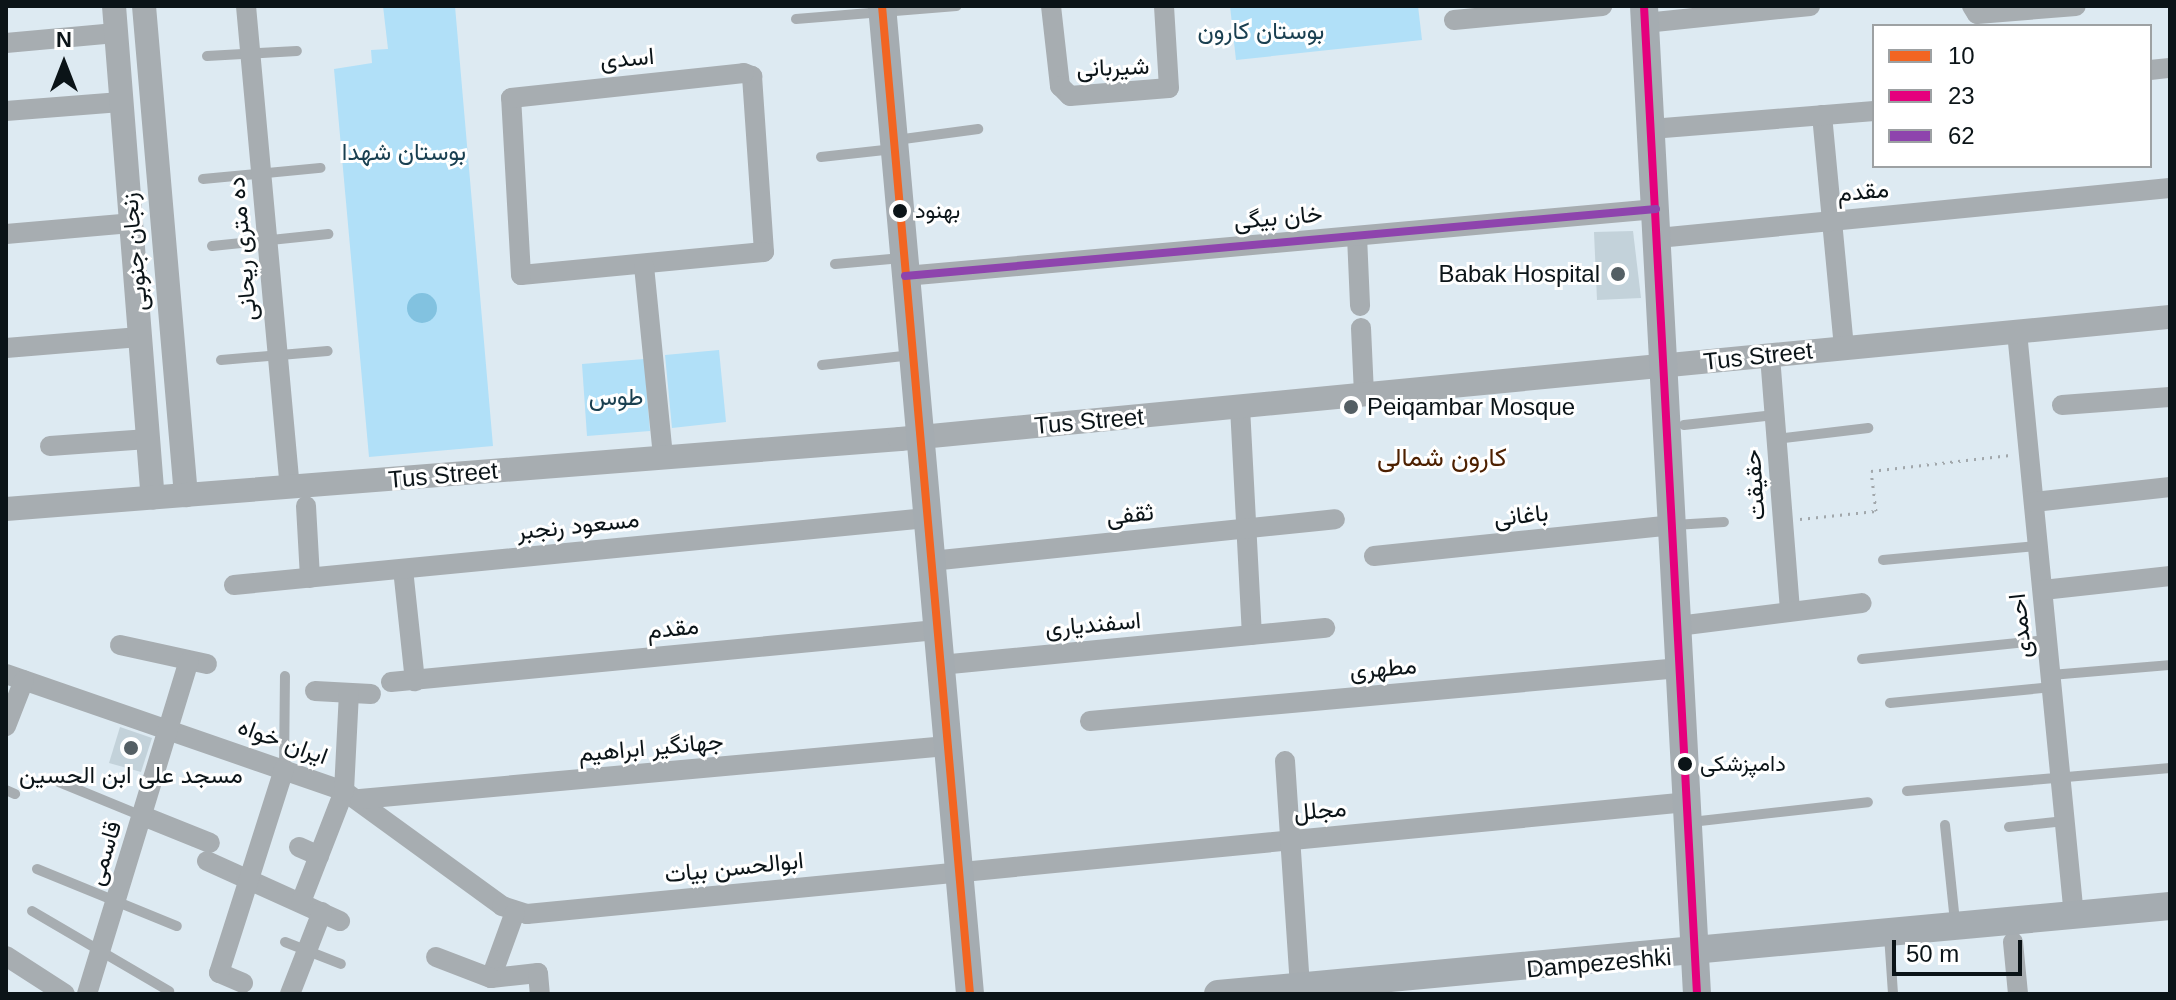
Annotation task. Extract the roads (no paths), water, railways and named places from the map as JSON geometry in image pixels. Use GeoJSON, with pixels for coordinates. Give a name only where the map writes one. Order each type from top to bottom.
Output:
{"type":"FeatureCollection","features":[{"type":"Feature","properties":{"kind":"main road"},"geometry":{"type":"LineString","coordinates":[[882,9],[970,994]]}},
{"type":"Feature","properties":{"kind":"main road"},"geometry":{"type":"LineString","coordinates":[[1644,15],[1697,994]]}},
{"type":"Feature","properties":{"kind":"main road","name":"Dampezeshki"},"geometry":{"type":"LineString","coordinates":[[1218,994],[1695,955],[1956,928],[2012,932],[2074,916],[2170,906]]}},
{"type":"Feature","properties":{"kind":"street","name":"زنجان جنوبی"},"geometry":{"type":"LineString","coordinates":[[114,6],[153,497]]}},
{"type":"Feature","properties":{"kind":"street","name":"زنجان جنوبی"},"geometry":{"type":"LineString","coordinates":[[144,6],[186,495]]}},
{"type":"Feature","properties":{"kind":"street","name":"ده متری ریحانی"},"geometry":{"type":"LineString","coordinates":[[246,6],[290,487]]}},
{"type":"Feature","properties":{"kind":"street","name":"شیربانی"},"geometry":{"type":"LineString","coordinates":[[1051,6],[1060,86],[1070,96],[1169,88],[1164,6]]}},
{"type":"Feature","properties":{"kind":"street"},"geometry":{"type":"LineString","coordinates":[[1454,20],[1602,6]]}},
{"type":"Feature","properties":{"kind":"street"},"geometry":{"type":"LineString","coordinates":[[1644,15],[1810,6]]}},
{"type":"Feature","properties":{"kind":"street"},"geometry":{"type":"LineString","coordinates":[[1972,6],[1985,14],[2076,6]]}},
{"type":"Feature","properties":{"kind":"street"},"geometry":{"type":"LineString","coordinates":[[6,43],[116,33]]}},
{"type":"Feature","properties":{"kind":"street","name":"اسدی"},"geometry":{"type":"LineString","coordinates":[[752,76],[768,247],[757,257],[644,266],[521,275],[511,98],[752,76]]}},
{"type":"Feature","properties":{"kind":"street"},"geometry":{"type":"LineString","coordinates":[[6,111],[121,102]]}},
{"type":"Feature","properties":{"kind":"street"},"geometry":{"type":"LineString","coordinates":[[1651,129],[1872,111]]}},
{"type":"Feature","properties":{"kind":"street"},"geometry":{"type":"LineString","coordinates":[[1822,115],[1844,347]]}},
{"type":"Feature","properties":{"kind":"street","name":"مقدم"},"geometry":{"type":"LineString","coordinates":[[1658,238],[2170,188]]}},
{"type":"Feature","properties":{"kind":"street","name":"خان بیگی"},"geometry":{"type":"LineString","coordinates":[[904,267],[1357,236],[1656,209]]}},
{"type":"Feature","properties":{"kind":"street"},"geometry":{"type":"LineString","coordinates":[[6,234],[131,223]]}},
{"type":"Feature","properties":{"kind":"street"},"geometry":{"type":"LineString","coordinates":[[1357,236],[1360,306]]}},
{"type":"Feature","properties":{"kind":"street"},"geometry":{"type":"LineString","coordinates":[[644,266],[663,457]]}},
{"type":"Feature","properties":{"kind":"street","name":"Tus Street"},"geometry":{"type":"LineString","coordinates":[[6,509],[919,437],[2170,317]]}},
{"type":"Feature","properties":{"kind":"street"},"geometry":{"type":"LineString","coordinates":[[1361,328],[1364,395]]}},
{"type":"Feature","properties":{"kind":"street","name":"احمدی"},"geometry":{"type":"LineString","coordinates":[[2017,332],[2074,916]]}},
{"type":"Feature","properties":{"kind":"street"},"geometry":{"type":"LineString","coordinates":[[6,348],[140,337]]}},
{"type":"Feature","properties":{"kind":"street","name":"حقیقت"},"geometry":{"type":"LineString","coordinates":[[1770,356],[1790,611]]}},
{"type":"Feature","properties":{"kind":"street"},"geometry":{"type":"LineString","coordinates":[[2062,405],[2170,397]]}},
{"type":"Feature","properties":{"kind":"street"},"geometry":{"type":"LineString","coordinates":[[1240,407],[1252,635]]}},
{"type":"Feature","properties":{"kind":"street"},"geometry":{"type":"LineString","coordinates":[[50,446],[148,439]]}},
{"type":"Feature","properties":{"kind":"street"},"geometry":{"type":"LineString","coordinates":[[2034,502],[2170,487]]}},
{"type":"Feature","properties":{"kind":"street"},"geometry":{"type":"LineString","coordinates":[[306,506],[310,578]]}},
{"type":"Feature","properties":{"kind":"street","name":"مسعود رنجبر"},"geometry":{"type":"LineString","coordinates":[[234,585],[927,518]]}},
{"type":"Feature","properties":{"kind":"street","name":"ثقفی"},"geometry":{"type":"LineString","coordinates":[[931,561],[1335,519]]}},
{"type":"Feature","properties":{"kind":"street","name":"باغانی"},"geometry":{"type":"LineString","coordinates":[[1374,556],[1673,525]]}},
{"type":"Feature","properties":{"kind":"street"},"geometry":{"type":"LineString","coordinates":[[403,569],[415,681]]}},
{"type":"Feature","properties":{"kind":"street"},"geometry":{"type":"LineString","coordinates":[[2043,590],[2170,576]]}},
{"type":"Feature","properties":{"kind":"street"},"geometry":{"type":"LineString","coordinates":[[1678,626],[1862,603]]}},
{"type":"Feature","properties":{"kind":"street","name":"اسفندیاری"},"geometry":{"type":"LineString","coordinates":[[940,665],[1325,628]]}},
{"type":"Feature","properties":{"kind":"street","name":"مقدم"},"geometry":{"type":"LineString","coordinates":[[391,682],[937,630]]}},
{"type":"Feature","properties":{"kind":"street","name":"قاسمی"},"geometry":{"type":"LineString","coordinates":[[87,994],[171,727],[198,662],[120,645]]}},
{"type":"Feature","properties":{"kind":"street","name":"مطهری"},"geometry":{"type":"LineString","coordinates":[[1090,721],[1680,668]]}},
{"type":"Feature","properties":{"kind":"street"},"geometry":{"type":"LineString","coordinates":[[6,726],[15,677]]}},
{"type":"Feature","properties":{"kind":"street","name":"ایران خواه"},"geometry":{"type":"LineString","coordinates":[[15,677],[171,727],[352,795],[515,912]]}},
{"type":"Feature","properties":{"kind":"street"},"geometry":{"type":"LineString","coordinates":[[315,691],[371,694]]}},
{"type":"Feature","properties":{"kind":"street"},"geometry":{"type":"LineString","coordinates":[[301,902],[319,856],[352,795],[349,693]]}},
{"type":"Feature","properties":{"kind":"street","name":"جهانگیر ابراهیم"},"geometry":{"type":"LineString","coordinates":[[352,795],[947,746]]}},
{"type":"Feature","properties":{"kind":"street"},"geometry":{"type":"LineString","coordinates":[[1285,761],[1300,987]]}},
{"type":"Feature","properties":{"kind":"street"},"geometry":{"type":"LineString","coordinates":[[243,983],[219,973],[284,769]]}},
{"type":"Feature","properties":{"kind":"street","name":"مجلل"},"geometry":{"type":"LineString","coordinates":[[958,870],[1290,839],[1688,812]]}},
{"type":"Feature","properties":{"kind":"street"},"geometry":{"type":"LineString","coordinates":[[143,816],[251,877],[331,917],[307,951],[290,994]]}},
{"type":"Feature","properties":{"kind":"street"},"geometry":{"type":"LineString","coordinates":[[299,847],[319,856]]}},
{"type":"Feature","properties":{"kind":"street","name":"ابوالحسن بیات"},"geometry":{"type":"LineString","coordinates":[[515,912],[958,870]]}},
{"type":"Feature","properties":{"kind":"street"},"geometry":{"type":"LineString","coordinates":[[491,978],[515,912]]}},
{"type":"Feature","properties":{"kind":"street"},"geometry":{"type":"LineString","coordinates":[[2012,932],[2018,994]]}},
{"type":"Feature","properties":{"kind":"street"},"geometry":{"type":"LineString","coordinates":[[6,956],[65,994]]}},
{"type":"Feature","properties":{"kind":"street"},"geometry":{"type":"LineString","coordinates":[[436,957],[491,978],[538,973],[540,994]]}},
{"type":"Feature","properties":{"kind":"lane"},"geometry":{"type":"LineString","coordinates":[[796,19],[882,9],[956,6]]}},
{"type":"Feature","properties":{"kind":"lane"},"geometry":{"type":"LineString","coordinates":[[207,56],[297,51]]}},
{"type":"Feature","properties":{"kind":"lane"},"geometry":{"type":"LineString","coordinates":[[821,157],[978,129]]}},
{"type":"Feature","properties":{"kind":"lane"},"geometry":{"type":"LineString","coordinates":[[203,179],[320,168]]}},
{"type":"Feature","properties":{"kind":"lane"},"geometry":{"type":"LineString","coordinates":[[212,246],[328,234]]}},
{"type":"Feature","properties":{"kind":"lane"},"geometry":{"type":"LineString","coordinates":[[835,264],[904,267]]}},
{"type":"Feature","properties":{"kind":"lane"},"geometry":{"type":"LineString","coordinates":[[221,360],[328,351]]}},
{"type":"Feature","properties":{"kind":"lane"},"geometry":{"type":"LineString","coordinates":[[822,365],[912,355]]}},
{"type":"Feature","properties":{"kind":"lane"},"geometry":{"type":"LineString","coordinates":[[1684,425],[1774,415]]}},
{"type":"Feature","properties":{"kind":"lane"},"geometry":{"type":"LineString","coordinates":[[1776,439],[1868,428]]}},
{"type":"Feature","properties":{"kind":"lane"},"geometry":{"type":"LineString","coordinates":[[1673,525],[1724,522]]}},
{"type":"Feature","properties":{"kind":"lane"},"geometry":{"type":"LineString","coordinates":[[1883,560],[2038,546]]}},
{"type":"Feature","properties":{"kind":"lane"},"geometry":{"type":"LineString","coordinates":[[1862,659],[2047,640]]}},
{"type":"Feature","properties":{"kind":"lane"},"geometry":{"type":"LineString","coordinates":[[1890,703],[2169,665]]}},
{"type":"Feature","properties":{"kind":"lane"},"geometry":{"type":"LineString","coordinates":[[284,769],[285,676]]}},
{"type":"Feature","properties":{"kind":"lane"},"geometry":{"type":"LineString","coordinates":[[1907,791],[2170,768]]}},
{"type":"Feature","properties":{"kind":"lane"},"geometry":{"type":"LineString","coordinates":[[59,782],[143,816]]}},
{"type":"Feature","properties":{"kind":"lane"},"geometry":{"type":"LineString","coordinates":[[1688,812],[1868,802]]}},
{"type":"Feature","properties":{"kind":"lane"},"geometry":{"type":"LineString","coordinates":[[2009,827],[2065,821]]}},
{"type":"Feature","properties":{"kind":"lane"},"geometry":{"type":"LineString","coordinates":[[1945,825],[1956,928]]}},
{"type":"Feature","properties":{"kind":"lane"},"geometry":{"type":"LineString","coordinates":[[37,869],[177,926]]}},
{"type":"Feature","properties":{"kind":"lane"},"geometry":{"type":"LineString","coordinates":[[32,911],[169,991]]}},
{"type":"Feature","properties":{"kind":"lane"},"geometry":{"type":"LineString","coordinates":[[1889,935],[1893,994]]}},
{"type":"Feature","properties":{"kind":"lane"},"geometry":{"type":"LineString","coordinates":[[285,942],[341,964]]}},
{"type":"Feature","properties":{"kind":"place","name":"بهنود"},"geometry":{"type":"Point","coordinates":[900,211]}},
{"type":"Feature","properties":{"kind":"place","name":"Babak Hospital"},"geometry":{"type":"Point","coordinates":[1618,274]}},
{"type":"Feature","properties":{"kind":"place","name":"Peiqambar Mosque"},"geometry":{"type":"Point","coordinates":[1351,407]}},
{"type":"Feature","properties":{"kind":"place","name":"مسجد علی ابن الحسین"},"geometry":{"type":"Point","coordinates":[131,748]}},
{"type":"Feature","properties":{"kind":"place","name":"دامپزشکی"},"geometry":{"type":"Point","coordinates":[1685,764]}},
{"type":"Feature","properties":{"kind":"district","name":"کارون شمالی"},"geometry":{"type":"Point","coordinates":[1442,458]}},
{"type":"Feature","properties":{"kind":"park label","name":"بوستان کارون"},"geometry":{"type":"Point","coordinates":[1261,31]}},
{"type":"Feature","properties":{"kind":"park label","name":"بوستان شهدا"},"geometry":{"type":"Point","coordinates":[404,152]}},
{"type":"Feature","properties":{"kind":"park label","name":"طوس"},"geometry":{"type":"Point","coordinates":[616,397]}}]}
